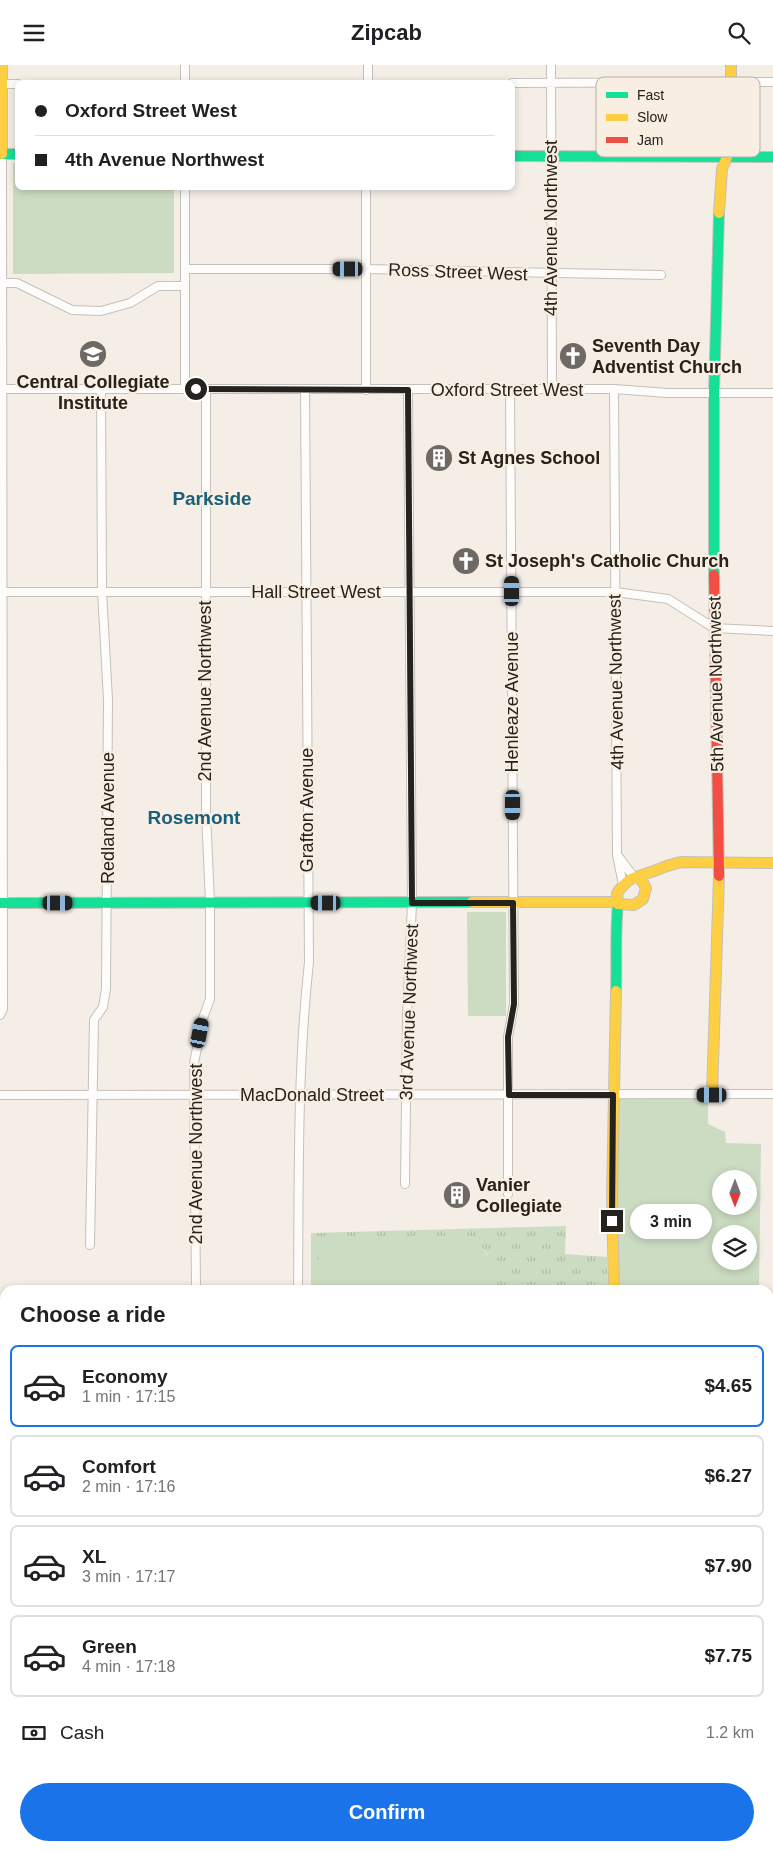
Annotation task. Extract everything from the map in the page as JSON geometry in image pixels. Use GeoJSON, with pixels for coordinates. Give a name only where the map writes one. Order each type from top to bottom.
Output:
{"type":"FeatureCollection","features":[{"type":"Feature","properties":{"kind":"street"},"geometry":{"type":"LineString","coordinates":[[0,1015],[3,1009],[1,903],[2,65]]}},
{"type":"Feature","properties":{"kind":"street"},"geometry":{"type":"LineString","coordinates":[[185,65],[185,80]]}},
{"type":"Feature","properties":{"kind":"street"},"geometry":{"type":"LineString","coordinates":[[368,65],[368,80]]}},
{"type":"Feature","properties":{"kind":"street","name":"4th Avenue Northwest"},"geometry":{"type":"LineString","coordinates":[[551,65],[552,390]]}},
{"type":"Feature","properties":{"kind":"street"},"geometry":{"type":"LineString","coordinates":[[760,81],[773,81]]}},
{"type":"Feature","properties":{"kind":"street"},"geometry":{"type":"LineString","coordinates":[[515,83],[596,83]]}},
{"type":"Feature","properties":{"kind":"street"},"geometry":{"type":"LineString","coordinates":[[1,84],[15,84]]}},
{"type":"Feature","properties":{"kind":"street"},"geometry":{"type":"LineString","coordinates":[[1,154],[15,154]]}},
{"type":"Feature","properties":{"kind":"street"},"geometry":{"type":"LineString","coordinates":[[515,156],[596,156]]}},
{"type":"Feature","properties":{"kind":"street"},"geometry":{"type":"LineString","coordinates":[[727,157],[773,157]]}},
{"type":"Feature","properties":{"kind":"street","name":"5th Avenue Northwest"},"geometry":{"type":"LineString","coordinates":[[712,1095],[719,863],[714,628],[714,393],[720,196],[722,169],[727,157]]}},
{"type":"Feature","properties":{"kind":"street"},"geometry":{"type":"LineString","coordinates":[[185,190],[185,388]]}},
{"type":"Feature","properties":{"kind":"street"},"geometry":{"type":"LineString","coordinates":[[366,190],[366,390]]}},
{"type":"Feature","properties":{"kind":"street","name":"Ross Street West"},"geometry":{"type":"LineString","coordinates":[[185,269],[366,269],[551,275],[661,275]]}},
{"type":"Feature","properties":{"kind":"street"},"geometry":{"type":"LineString","coordinates":[[2,283],[17,283],[72,310],[92,311],[101,311],[130,303],[158,286],[185,286]]}},
{"type":"Feature","properties":{"kind":"street","name":"Redland Avenue"},"geometry":{"type":"LineString","coordinates":[[90,1245],[94,1020],[103,1007],[106,989],[108,700],[102,591],[101,388]]}},
{"type":"Feature","properties":{"kind":"street","name":"Oxford Street West"},"geometry":{"type":"LineString","coordinates":[[1,389],[614,389],[773,393]]}},
{"type":"Feature","properties":{"kind":"street","name":"2nd Avenue Northwest"},"geometry":{"type":"LineString","coordinates":[[196,1285],[194,1063],[210,999],[210,903],[206,813],[206,389]]}},
{"type":"Feature","properties":{"kind":"street","name":"Grafton Avenue"},"geometry":{"type":"LineString","coordinates":[[298,1285],[299,1111],[303,1019],[309,962],[305,389]]}},
{"type":"Feature","properties":{"kind":"street","name":"4th Avenue Northwest"},"geometry":{"type":"LineString","coordinates":[[614,389],[617,855],[621,917],[617,944],[613,1095],[614,1285]]}},
{"type":"Feature","properties":{"kind":"street","name":"3rd Avenue Northwest"},"geometry":{"type":"LineString","coordinates":[[405,1184],[412,903],[408,390]]}},
{"type":"Feature","properties":{"kind":"street","name":"Henleaze Avenue"},"geometry":{"type":"LineString","coordinates":[[508,1194],[508,1037],[514,1004],[510,390]]}},
{"type":"Feature","properties":{"kind":"street","name":"Hall Street West"},"geometry":{"type":"LineString","coordinates":[[1,591],[615,592],[668,599],[714,628],[773,631]]}},
{"type":"Feature","properties":{"kind":"street"},"geometry":{"type":"LineString","coordinates":[[1,903],[586,903],[621,898],[639,903],[646,894],[646,888],[617,855]]}},
{"type":"Feature","properties":{"kind":"street"},"geometry":{"type":"LineString","coordinates":[[646,888],[666,869],[687,863]]}},
{"type":"Feature","properties":{"kind":"street"},"geometry":{"type":"LineString","coordinates":[[621,898],[636,876],[667,864],[773,863]]}},
{"type":"Feature","properties":{"kind":"street","name":"MacDonald Street"},"geometry":{"type":"LineString","coordinates":[[0,1095],[773,1094]]}},
{"type":"Feature","properties":{"kind":"green space"},"geometry":{"type":"Polygon","coordinates":[[[13,163],[15,163],[15,190],[174,190],[174,273],[13,274],[13,163]]]}},
{"type":"Feature","properties":{"kind":"green space"},"geometry":{"type":"Polygon","coordinates":[[[467,912],[506,912],[506,1016],[468,1016],[467,912]]]}},
{"type":"Feature","properties":{"kind":"green space"},"geometry":{"type":"Polygon","coordinates":[[[617,1098],[708,1098],[708,1124],[725,1132],[726,1143],[761,1144],[759,1285],[616,1285],[617,1098]]]}},
{"type":"Feature","properties":{"kind":"green space"},"geometry":{"type":"Polygon","coordinates":[[[566,1226],[565,1254],[607,1257],[608,1285],[491,1285],[487,1254],[471,1236],[319,1285],[311,1285],[311,1233],[566,1226]]]}},
{"type":"Feature","properties":{"kind":"green space"},"geometry":{"type":"Polygon","coordinates":[[[341,1236],[471,1236],[482,1248],[489,1260],[493,1274],[492,1282],[491,1285],[316,1285],[315,1266],[328,1246],[341,1236]]]}},
{"type":"Feature","properties":{"kind":"traffic: fast"},"geometry":{"type":"LineString","coordinates":[[0,154],[15,154]]}},
{"type":"Feature","properties":{"kind":"traffic: fast"},"geometry":{"type":"LineString","coordinates":[[515,156],[596,156]]}},
{"type":"Feature","properties":{"kind":"traffic: fast"},"geometry":{"type":"LineString","coordinates":[[760,157],[773,157]]}},
{"type":"Feature","properties":{"kind":"traffic: fast"},"geometry":{"type":"LineString","coordinates":[[714,575],[714,393],[719,213]]}},
{"type":"Feature","properties":{"kind":"traffic: fast"},"geometry":{"type":"LineString","coordinates":[[0,903],[472,902]]}},
{"type":"Feature","properties":{"kind":"traffic: fast"},"geometry":{"type":"LineString","coordinates":[[616,991],[618,904]]}},
{"type":"Feature","properties":{"kind":"traffic: slow"},"geometry":{"type":"LineString","coordinates":[[2,65],[2,154]]}},
{"type":"Feature","properties":{"kind":"traffic: slow"},"geometry":{"type":"LineString","coordinates":[[731,65],[731,77]]}},
{"type":"Feature","properties":{"kind":"traffic: slow"},"geometry":{"type":"LineString","coordinates":[[719,213],[722,169],[727,157]]}},
{"type":"Feature","properties":{"kind":"traffic: slow"},"geometry":{"type":"LineString","coordinates":[[639,876],[646,888],[643,899],[634,905],[618,904],[617,893],[628,881],[635,877],[674,864],[682,862],[773,863]]}},
{"type":"Feature","properties":{"kind":"traffic: slow"},"geometry":{"type":"LineString","coordinates":[[712,1095],[719,876]]}},
{"type":"Feature","properties":{"kind":"traffic: slow"},"geometry":{"type":"LineString","coordinates":[[472,902],[617,902]]}},
{"type":"Feature","properties":{"kind":"traffic: slow"},"geometry":{"type":"LineString","coordinates":[[614,1285],[612,1197],[616,991]]}},
{"type":"Feature","properties":{"kind":"traffic: jam"},"geometry":{"type":"LineString","coordinates":[[714,575],[719,876]]}},
{"type":"Feature","properties":{"kind":"place","name":"Central Collegiate Institute"},"geometry":{"type":"Point","coordinates":[93,354]}},
{"type":"Feature","properties":{"kind":"place","name":"Seventh Day Adventist Church"},"geometry":{"type":"Point","coordinates":[573,356]}},
{"type":"Feature","properties":{"kind":"place","name":"St Agnes School"},"geometry":{"type":"Point","coordinates":[439,458]}},
{"type":"Feature","properties":{"kind":"place","name":"St Joseph's Catholic Church"},"geometry":{"type":"Point","coordinates":[466,561]}},
{"type":"Feature","properties":{"kind":"place","name":"Vanier Collegiate"},"geometry":{"type":"Point","coordinates":[457,1195]}},
{"type":"Feature","properties":{"kind":"district","name":"Parkside"},"geometry":{"type":"Point","coordinates":[212,498]}},
{"type":"Feature","properties":{"kind":"district","name":"Rosemont"},"geometry":{"type":"Point","coordinates":[194,817]}},
{"type":"Feature","properties":{"kind":"route"},"geometry":{"type":"LineString","coordinates":[[196,389],[408,390],[412,903],[513,903],[514,1004],[508,1037],[509,1095],[613,1095],[612,1221]]}}]}
